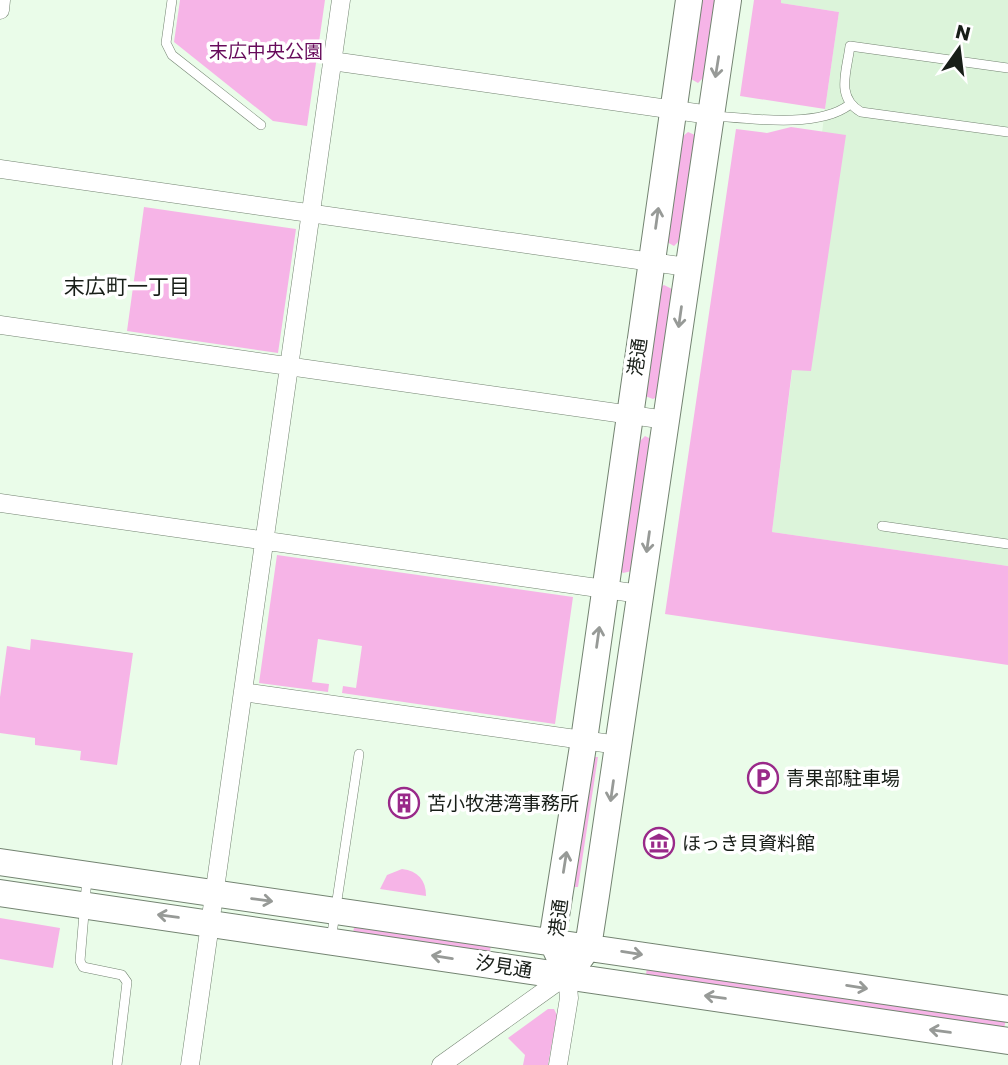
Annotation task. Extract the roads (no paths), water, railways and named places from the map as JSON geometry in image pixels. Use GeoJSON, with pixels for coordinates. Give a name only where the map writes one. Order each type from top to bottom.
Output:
{"type":"FeatureCollection","features":[{"type":"Feature","properties":{"kind":"street"},"geometry":{"type":"LineString","coordinates":[[0,10],[1,0]]}},
{"type":"Feature","properties":{"kind":"street"},"geometry":{"type":"LineString","coordinates":[[190,1065],[341,0]]}},
{"type":"Feature","properties":{"kind":"street","name":"港通"},"geometry":{"type":"LineString","coordinates":[[689,0],[584,740],[552,941],[567,975],[588,947],[728,0]]}},
{"type":"Feature","properties":{"kind":"street"},"geometry":{"type":"LineString","coordinates":[[332,61],[709,115]]}},
{"type":"Feature","properties":{"kind":"street"},"geometry":{"type":"LineString","coordinates":[[0,169],[687,267]]}},
{"type":"Feature","properties":{"kind":"street"},"geometry":{"type":"LineString","coordinates":[[0,325],[666,420]]}},
{"type":"Feature","properties":{"kind":"street"},"geometry":{"type":"LineString","coordinates":[[0,503],[640,594]]}},
{"type":"Feature","properties":{"kind":"street"},"geometry":{"type":"LineString","coordinates":[[243,691],[618,745]]}},
{"type":"Feature","properties":{"kind":"street","name":"汐見通"},"geometry":{"type":"LineString","coordinates":[[0,862],[1008,1009]]}},
{"type":"Feature","properties":{"kind":"street","name":"汐見通"},"geometry":{"type":"LineString","coordinates":[[0,893],[1008,1041]]}},
{"type":"Feature","properties":{"kind":"street"},"geometry":{"type":"LineString","coordinates":[[441,1065],[567,975]]}},
{"type":"Feature","properties":{"kind":"street"},"geometry":{"type":"LineString","coordinates":[[558,1065],[569,998],[567,975]]}},
{"type":"Feature","properties":{"kind":"lane"},"geometry":{"type":"LineString","coordinates":[[172,0],[166,43],[172,55],[261,125]]}},
{"type":"Feature","properties":{"kind":"lane"},"geometry":{"type":"LineString","coordinates":[[1008,68],[850,46],[844,93],[849,105],[861,112],[1008,132]]}},
{"type":"Feature","properties":{"kind":"lane"},"geometry":{"type":"LineString","coordinates":[[709,115],[815,120],[838,114],[849,105]]}},
{"type":"Feature","properties":{"kind":"lane"},"geometry":{"type":"LineString","coordinates":[[882,526],[1008,544]]}},
{"type":"Feature","properties":{"kind":"lane"},"geometry":{"type":"LineString","coordinates":[[331,940],[359,754]]}},
{"type":"Feature","properties":{"kind":"lane"},"geometry":{"type":"LineString","coordinates":[[88,875],[80,961],[83,967],[122,975],[127,982],[117,1065]]}},
{"type":"Feature","properties":{"kind":"place","name":"青果部駐車場"},"geometry":{"type":"Point","coordinates":[763,778]}},
{"type":"Feature","properties":{"kind":"place","name":"苫小牧港湾事務所"},"geometry":{"type":"Point","coordinates":[404,803]}},
{"type":"Feature","properties":{"kind":"place","name":"ほっき貝資料館"},"geometry":{"type":"Point","coordinates":[659,843]}},
{"type":"Feature","properties":{"kind":"district","name":"末広町一丁目"},"geometry":{"type":"Point","coordinates":[127,287]}},
{"type":"Feature","properties":{"kind":"park label","name":"末広中央公園"},"geometry":{"type":"Point","coordinates":[266,51]}}]}
